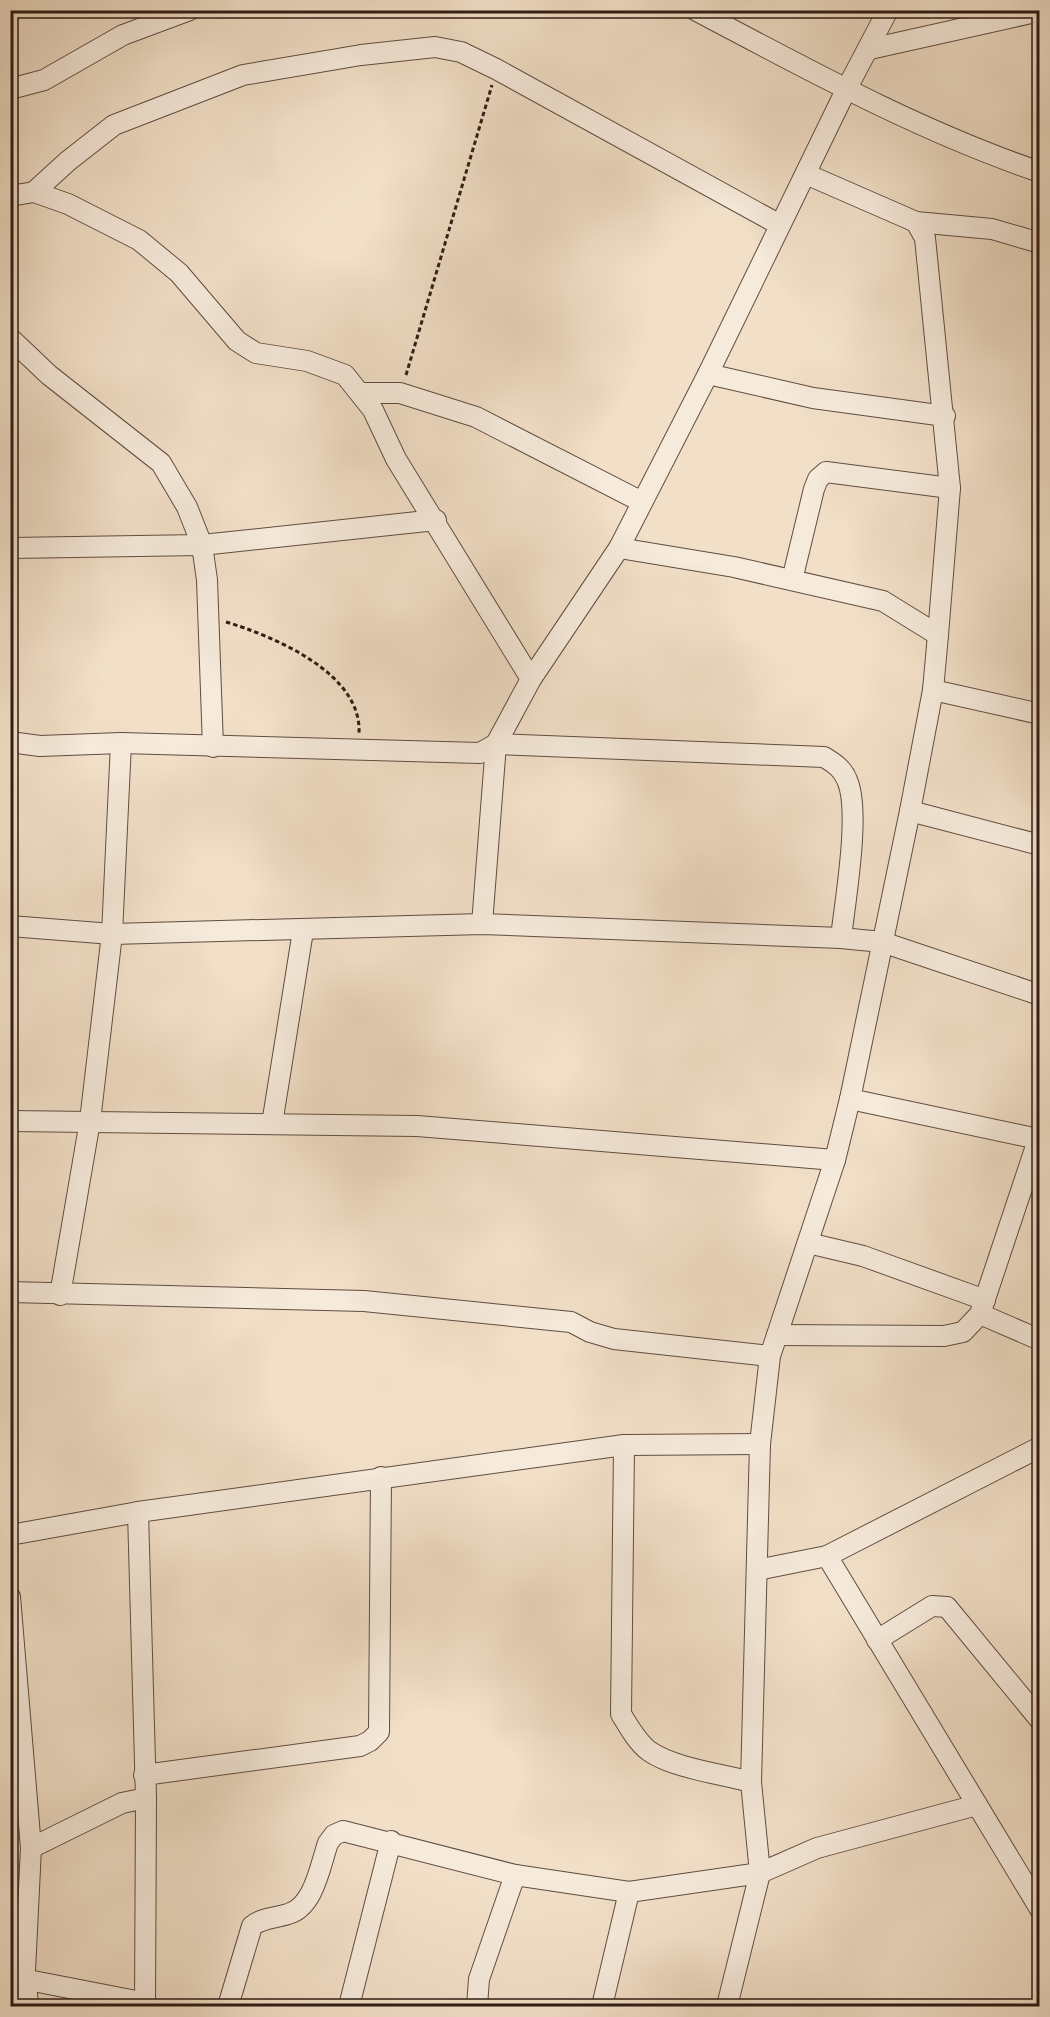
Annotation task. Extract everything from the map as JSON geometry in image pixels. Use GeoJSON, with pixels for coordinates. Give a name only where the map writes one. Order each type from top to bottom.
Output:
{"type":"FeatureCollection","features":[{"type":"Feature","properties":{"kind":"street"},"geometry":{"type":"LineString","coordinates":[[10,89],[44,80],[123,35],[190,10]]}},
{"type":"Feature","properties":{"kind":"street"},"geometry":{"type":"LineString","coordinates":[[694,10],[846,90],[972,149],[1040,172]]}},
{"type":"Feature","properties":{"kind":"street"},"geometry":{"type":"LineString","coordinates":[[482,924],[496,744],[531,679],[619,548],[888,10]]}},
{"type":"Feature","properties":{"kind":"street"},"geometry":{"type":"LineString","coordinates":[[870,49],[1040,11]]}},
{"type":"Feature","properties":{"kind":"street"},"geometry":{"type":"LineString","coordinates":[[34,192],[68,160],[114,125],[243,75],[361,55],[435,47],[461,52],[496,69],[780,225]]}},
{"type":"Feature","properties":{"kind":"street"},"geometry":{"type":"LineString","coordinates":[[806,174],[916,222],[992,229],[1040,243]]}},
{"type":"Feature","properties":{"kind":"street"},"geometry":{"type":"LineString","coordinates":[[10,196],[34,192],[68,204],[139,240],[179,273],[237,341],[256,353],[307,361],[345,375],[373,410],[396,459],[436,520],[531,679]]}},
{"type":"Feature","properties":{"kind":"street"},"geometry":{"type":"LineString","coordinates":[[727,2007],[759,1873],[751,1782],[760,1444],[770,1356],[835,1160],[850,1099],[933,690],[950,488],[945,416],[925,238],[916,222]]}},
{"type":"Feature","properties":{"kind":"street"},"geometry":{"type":"LineString","coordinates":[[10,338],[49,375],[161,463],[188,507],[202,544],[210,617],[213,747]]}},
{"type":"Feature","properties":{"kind":"street"},"geometry":{"type":"LineString","coordinates":[[708,374],[813,398],[945,416]]}},
{"type":"Feature","properties":{"kind":"street"},"geometry":{"type":"LineString","coordinates":[[361,393],[400,393],[476,417],[642,502]]}},
{"type":"Feature","properties":{"kind":"street"},"geometry":{"type":"LineString","coordinates":[[792,580],[814,489],[818,479],[826,472],[950,488]]}},
{"type":"Feature","properties":{"kind":"street"},"geometry":{"type":"LineString","coordinates":[[10,548],[202,544],[436,520]]}},
{"type":"Feature","properties":{"kind":"street"},"geometry":{"type":"LineString","coordinates":[[619,548],[792,580],[883,601],[938,635]]}},
{"type":"Feature","properties":{"kind":"street"},"geometry":{"type":"LineString","coordinates":[[933,690],[1040,714]]}},
{"type":"Feature","properties":{"kind":"street"},"geometry":{"type":"LineString","coordinates":[[10,742],[40,746],[122,743],[480,753],[496,744],[824,757],[839,767],[847,780],[854,807],[841,938]]}},
{"type":"Feature","properties":{"kind":"street"},"geometry":{"type":"LineString","coordinates":[[60,1295],[90,1121],[112,934],[122,743]]}},
{"type":"Feature","properties":{"kind":"street"},"geometry":{"type":"LineString","coordinates":[[910,811],[1040,845]]}},
{"type":"Feature","properties":{"kind":"street"},"geometry":{"type":"LineString","coordinates":[[10,926],[112,934],[303,931],[482,924],[841,938],[882,942],[1040,995]]}},
{"type":"Feature","properties":{"kind":"street"},"geometry":{"type":"LineString","coordinates":[[272,1124],[303,931]]}},
{"type":"Feature","properties":{"kind":"street"},"geometry":{"type":"LineString","coordinates":[[777,1335],[944,1336],[963,1332],[983,1307],[1039,1136],[850,1099]]}},
{"type":"Feature","properties":{"kind":"street"},"geometry":{"type":"LineString","coordinates":[[10,1121],[417,1126],[835,1160]]}},
{"type":"Feature","properties":{"kind":"street"},"geometry":{"type":"LineString","coordinates":[[808,1243],[863,1256],[983,1307],[1040,1340]]}},
{"type":"Feature","properties":{"kind":"street"},"geometry":{"type":"LineString","coordinates":[[10,1292],[364,1301],[570,1322],[590,1332],[614,1339],[770,1356]]}},
{"type":"Feature","properties":{"kind":"street"},"geometry":{"type":"LineString","coordinates":[[10,1534],[138,1512],[624,1445],[760,1444]]}},
{"type":"Feature","properties":{"kind":"street"},"geometry":{"type":"LineString","coordinates":[[624,1445],[621,1714],[634,1735],[649,1751],[670,1761],[751,1782]]}},
{"type":"Feature","properties":{"kind":"street"},"geometry":{"type":"LineString","coordinates":[[757,1570],[827,1556],[1040,1447]]}},
{"type":"Feature","properties":{"kind":"street"},"geometry":{"type":"LineString","coordinates":[[144,1775],[360,1746],[370,1741],[379,1732],[381,1478]]}},
{"type":"Feature","properties":{"kind":"street"},"geometry":{"type":"LineString","coordinates":[[28,1980],[131,2000],[145,2006],[146,1798],[138,1512]]}},
{"type":"Feature","properties":{"kind":"street"},"geometry":{"type":"LineString","coordinates":[[827,1556],[1040,1909]]}},
{"type":"Feature","properties":{"kind":"street"},"geometry":{"type":"LineString","coordinates":[[10,1597],[31,1848],[25,1971],[28,1980],[28,2007]]}},
{"type":"Feature","properties":{"kind":"street"},"geometry":{"type":"LineString","coordinates":[[877,1640],[932,1606],[947,1607],[1040,1720]]}},
{"type":"Feature","properties":{"kind":"street"},"geometry":{"type":"LineString","coordinates":[[31,1848],[122,1803],[146,1798]]}},
{"type":"Feature","properties":{"kind":"street"},"geometry":{"type":"LineString","coordinates":[[228,2007],[252,1926],[259,1921],[300,1909],[334,1835],[343,1831],[391,1841],[515,1875],[629,1892],[759,1873],[817,1848],[976,1805]]}},
{"type":"Feature","properties":{"kind":"street"},"geometry":{"type":"LineString","coordinates":[[349,2007],[391,1841]]}},
{"type":"Feature","properties":{"kind":"street"},"geometry":{"type":"LineString","coordinates":[[477,2007],[479,1979],[515,1875]]}},
{"type":"Feature","properties":{"kind":"street"},"geometry":{"type":"LineString","coordinates":[[602,2007],[629,1892]]}},
{"type":"Feature","properties":{"kind":"path"},"geometry":{"type":"LineString","coordinates":[[400,393],[496,69]]}},
{"type":"Feature","properties":{"kind":"path"},"geometry":{"type":"LineString","coordinates":[[210,617],[263,633],[307,656],[316,664],[342,688],[354,707],[360,723],[359,750]]}}]}
